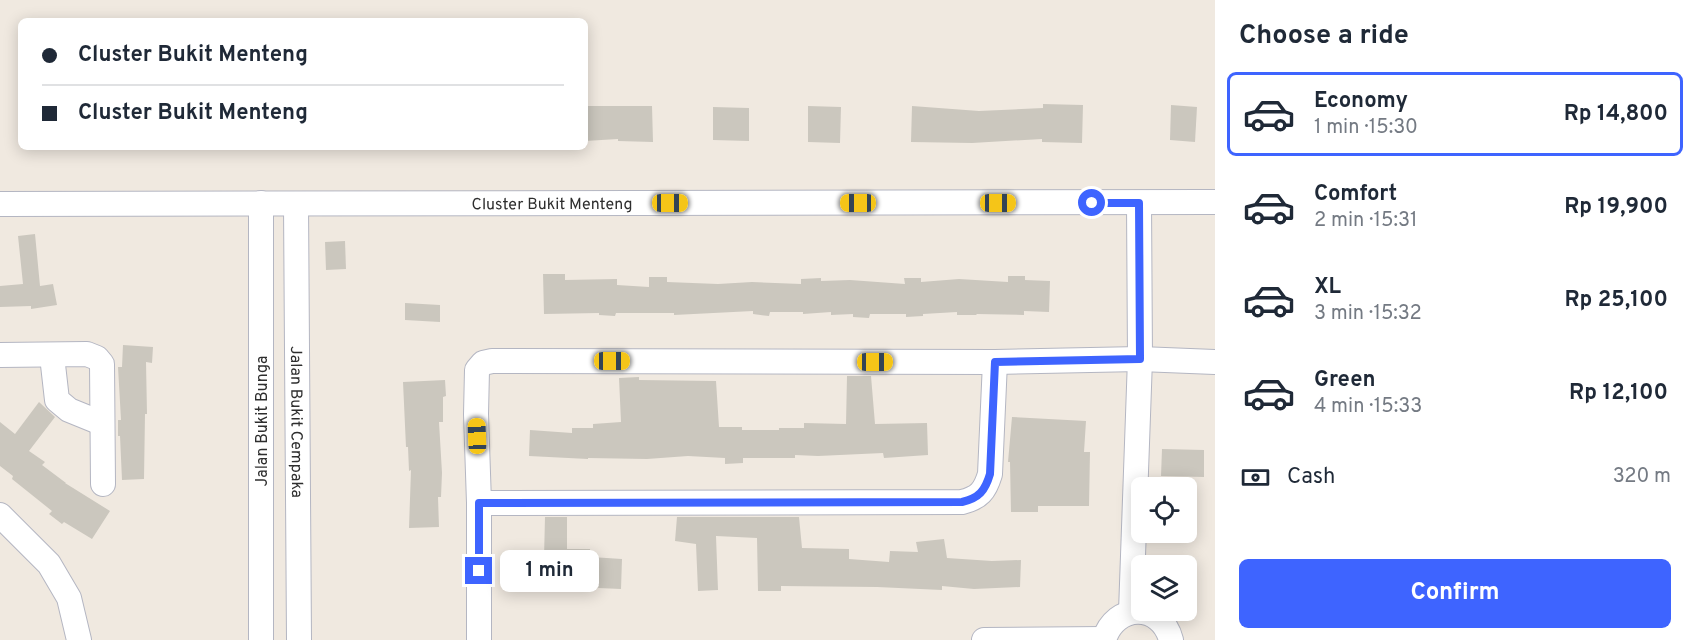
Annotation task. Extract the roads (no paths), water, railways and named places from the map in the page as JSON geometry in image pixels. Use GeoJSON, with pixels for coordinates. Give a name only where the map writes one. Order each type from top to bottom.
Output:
{"type":"FeatureCollection","features":[{"type":"Feature","properties":{"kind":"street","name":"Cluster Bukit Menteng"},"geometry":{"type":"LineString","coordinates":[[0,204],[1215,202]]}},
{"type":"Feature","properties":{"kind":"street","name":"Jalan Bukit Bunga"},"geometry":{"type":"LineString","coordinates":[[261,203],[261,640]]}},
{"type":"Feature","properties":{"kind":"street"},"geometry":{"type":"LineString","coordinates":[[1133,555],[1140,359],[1139,203]]}},
{"type":"Feature","properties":{"kind":"street","name":"Jalan Bukit Cempaka"},"geometry":{"type":"LineString","coordinates":[[296,204],[299,640]]}},
{"type":"Feature","properties":{"kind":"street"},"geometry":{"type":"LineString","coordinates":[[0,355],[87,354],[97,358],[102,364],[103,484]]}},
{"type":"Feature","properties":{"kind":"street"},"geometry":{"type":"LineString","coordinates":[[52,356],[57,400],[69,410],[101,423]]}},
{"type":"Feature","properties":{"kind":"street"},"geometry":{"type":"LineString","coordinates":[[479,640],[479,503],[476,414],[477,370],[483,363],[492,361],[995,362],[1140,359],[1215,362]]}},
{"type":"Feature","properties":{"kind":"street"},"geometry":{"type":"LineString","coordinates":[[479,503],[962,502],[975,499],[987,484],[990,474],[995,362]]}},
{"type":"Feature","properties":{"kind":"street"},"geometry":{"type":"LineString","coordinates":[[0,515],[50,564],[69,598],[79,640]]}},
{"type":"Feature","properties":{"kind":"street"},"geometry":{"type":"LineString","coordinates":[[984,640],[1104,640],[1109,627],[1118,617],[1131,612]]}},
{"type":"Feature","properties":{"kind":"street"},"geometry":{"type":"LineString","coordinates":[[1160,621],[1166,626],[1171,640]]}}]}
